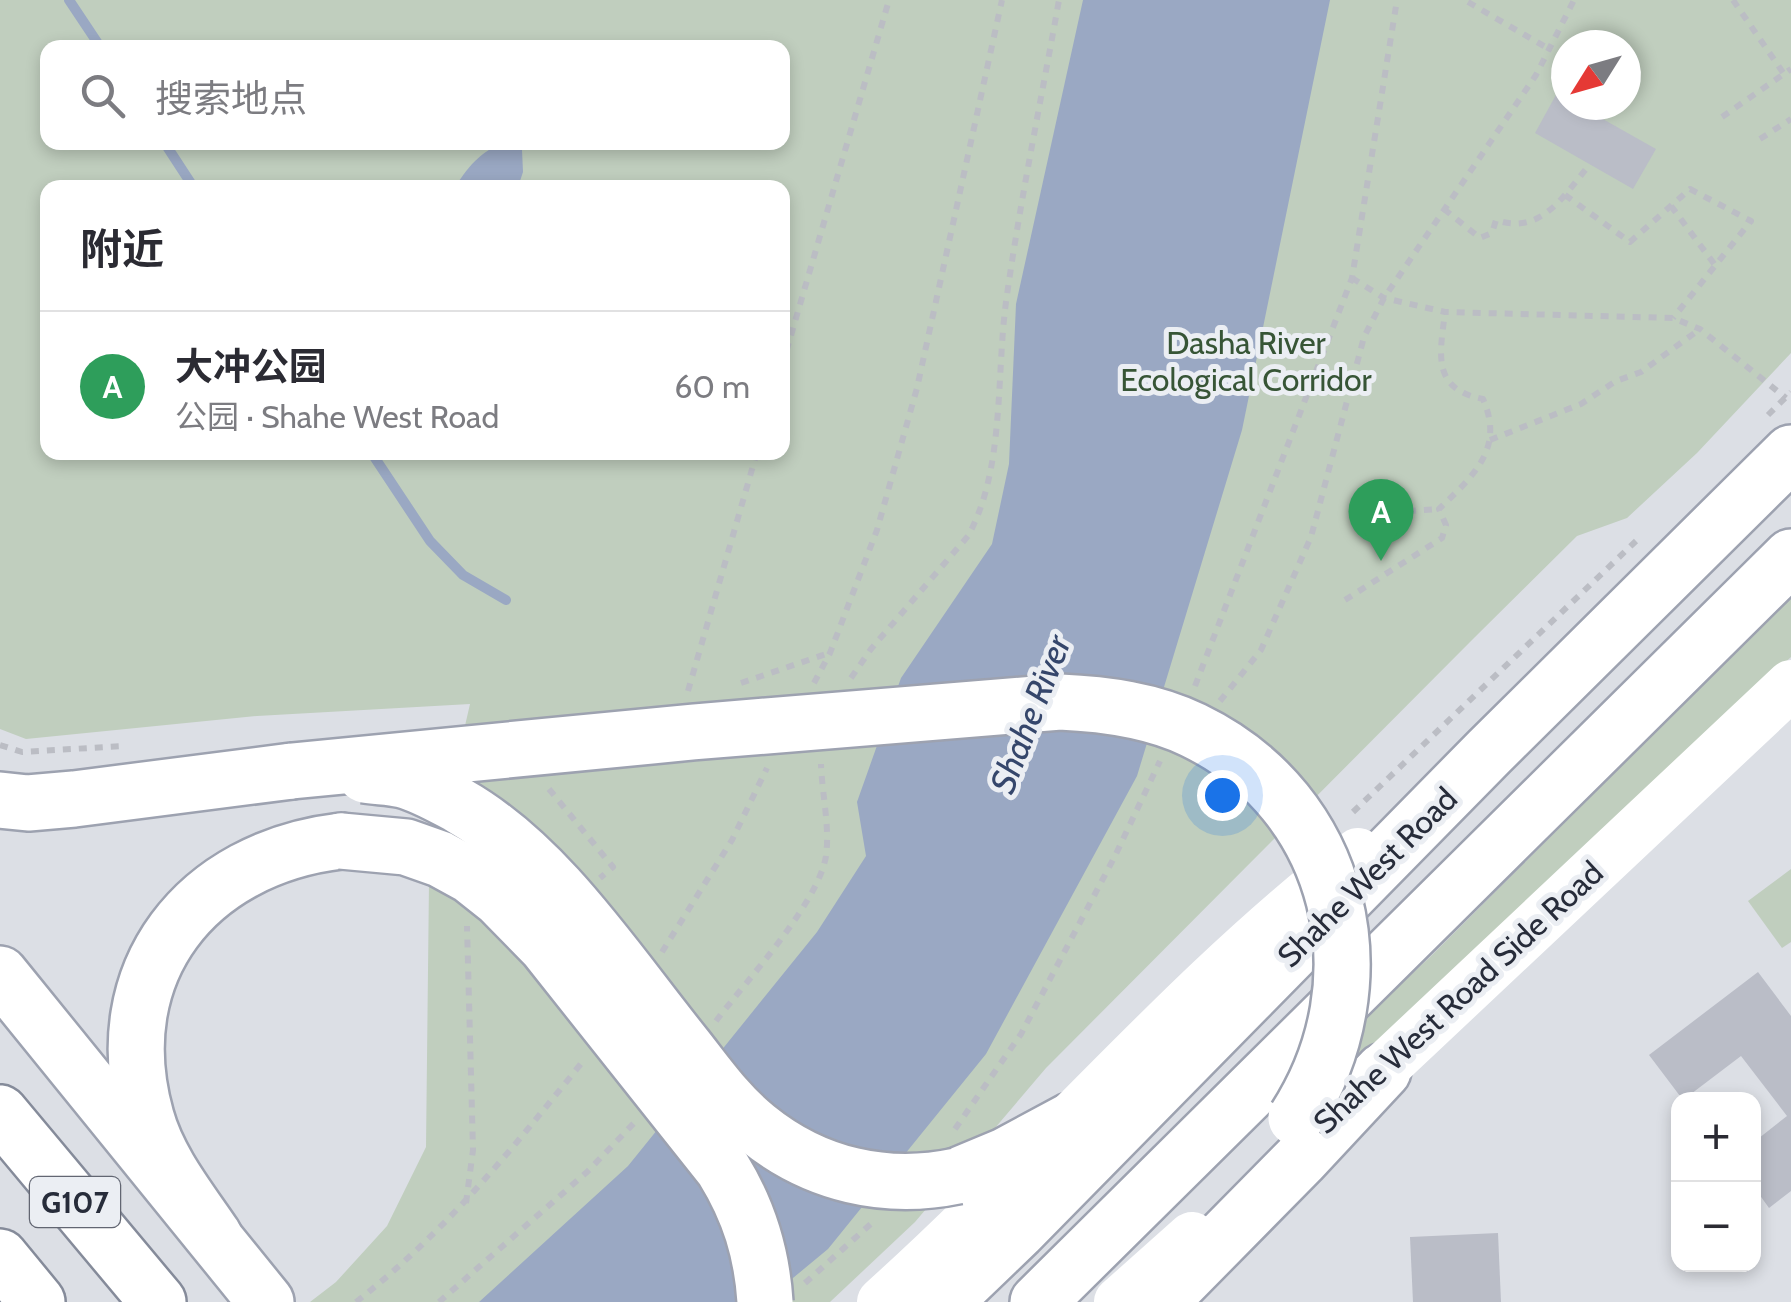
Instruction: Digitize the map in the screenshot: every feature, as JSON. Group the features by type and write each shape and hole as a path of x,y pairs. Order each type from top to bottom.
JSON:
{"main road":[{"name":"Shahe West Road","path":"944,1302 1489,752 1780,447"},
{"path":"1038,1302 1791,557"},
{"name":"Shahe West Road Side Road","path":"1119,1302 1383,1071 1791,685"},
{"path":"0,800 28,803 74,799 415,756 1060,702 1097,703 1190,728 1241,759 1267,780 1288,805 1318,856 1339,918 1342,978 1334,1041 1319,1080 1296,1118 1190,1238"},
{"path":"882,1302 1303,896 1489,752"},
{"path":"292,770 403,780 442,796 511,840 576,912 727,1099 756,1128 837,1172 886,1183 923,1184 957,1176 1005,1156 1072,1120"},
{"path":"214,1236 164,1160 146,1120 137,1077 136,1037 141,1002 154,964 190,910 246,867 278,853 341,841 406,847 440,859 470,876 524,921 723,1169 754,1232 765,1302"},
{"path":"0,974 266,1302"},
{"path":"1160,1302 1383,1071"},
{"name":"G107","path":"0,1112 153,1297"},
{"name":"G107","path":"0,1257 37,1302"}],"path":[{"path":"790,339 889,0"},
{"path":"1194,688 1352,278 1397,0"},
{"path":"1216,706 1261,650 1312,538 1364,337 1384,298 1536,75 1574,0"},
{"path":"1722,117 1788,72 1733,0"},
{"path":"1468,2 1549,48"},
{"path":"1760,139 1791,119"},
{"path":"1444,208 1480,238 1492,233 1496,220 1513,226 1550,212 1586,169"},
{"path":"1565,195 1630,242 1690,189 1751,221 1673,318"},
{"path":"1671,206 1715,265"},
{"path":"1352,278 1384,298 1446,312 1673,318 1700,330 1788,395 1780,447"},
{"path":"1392,512 1440,509 1476,474 1490,440 1492,419 1483,399 1463,395 1448,382 1441,368 1446,312"},
{"path":"1490,440 1582,404 1616,381 1641,372 1700,330"},
{"path":"685,700 755,460"},
{"path":"1345,600 1442,538 1446,524 1440,509"},
{"path":"1350,816 1645,532"},
{"path":"968,1110 1021,1034 1164,751"},
{"path":"1149,783 1172,758"},
{"path":"535,795 545,784 612,867 591,886"},
{"path":"466,1204 473,1150 468,911"}],"green space":[{"name":"Dasha River Ecological Corridor","path":"0,0 1791,0 1791,353 1697,453 1627,518 1577,536 1046,1068 915,1222 830,1302 310,1302 336,1282 387,1226 426,1147 429,882 470,704 257,716 26,739 0,729"},
{"path":"1791,597 1791,657 1497,934 1344,1071 1360,1022"},
{"path":"1791,869 1791,942 1782,948 1748,901"}],"water":[{"name":"Shahe River","path":"1083,0 1330,0 1242,430 1137,776 986,1054 828,1249 764,1302 479,1302 628,1166 817,932 866,856 857,802 901,678 992,544 1009,464 1016,304"},
{"path":"522,150 520,180 460,180 484,153"}],"building":[{"path":"1551,104 1551,120 1605,120 1656,149 1633,189 1535,133"},
{"path":"1758,972 1791,1016 1791,1191 1769,1208 1761,1197 1761,1136 1787,1116 1741,1056 1694,1092 1677,1092 1649,1055"},
{"path":"1498,1233 1501,1302 1413,1302 1410,1237"}],"waterway":[{"path":"69,0 96,40"},
{"path":"169,150 189,180"},
{"path":"376,460 430,541 463,575 506,600"}],"place":[{"name":"大冲公园","path":"1381,561"}]}
